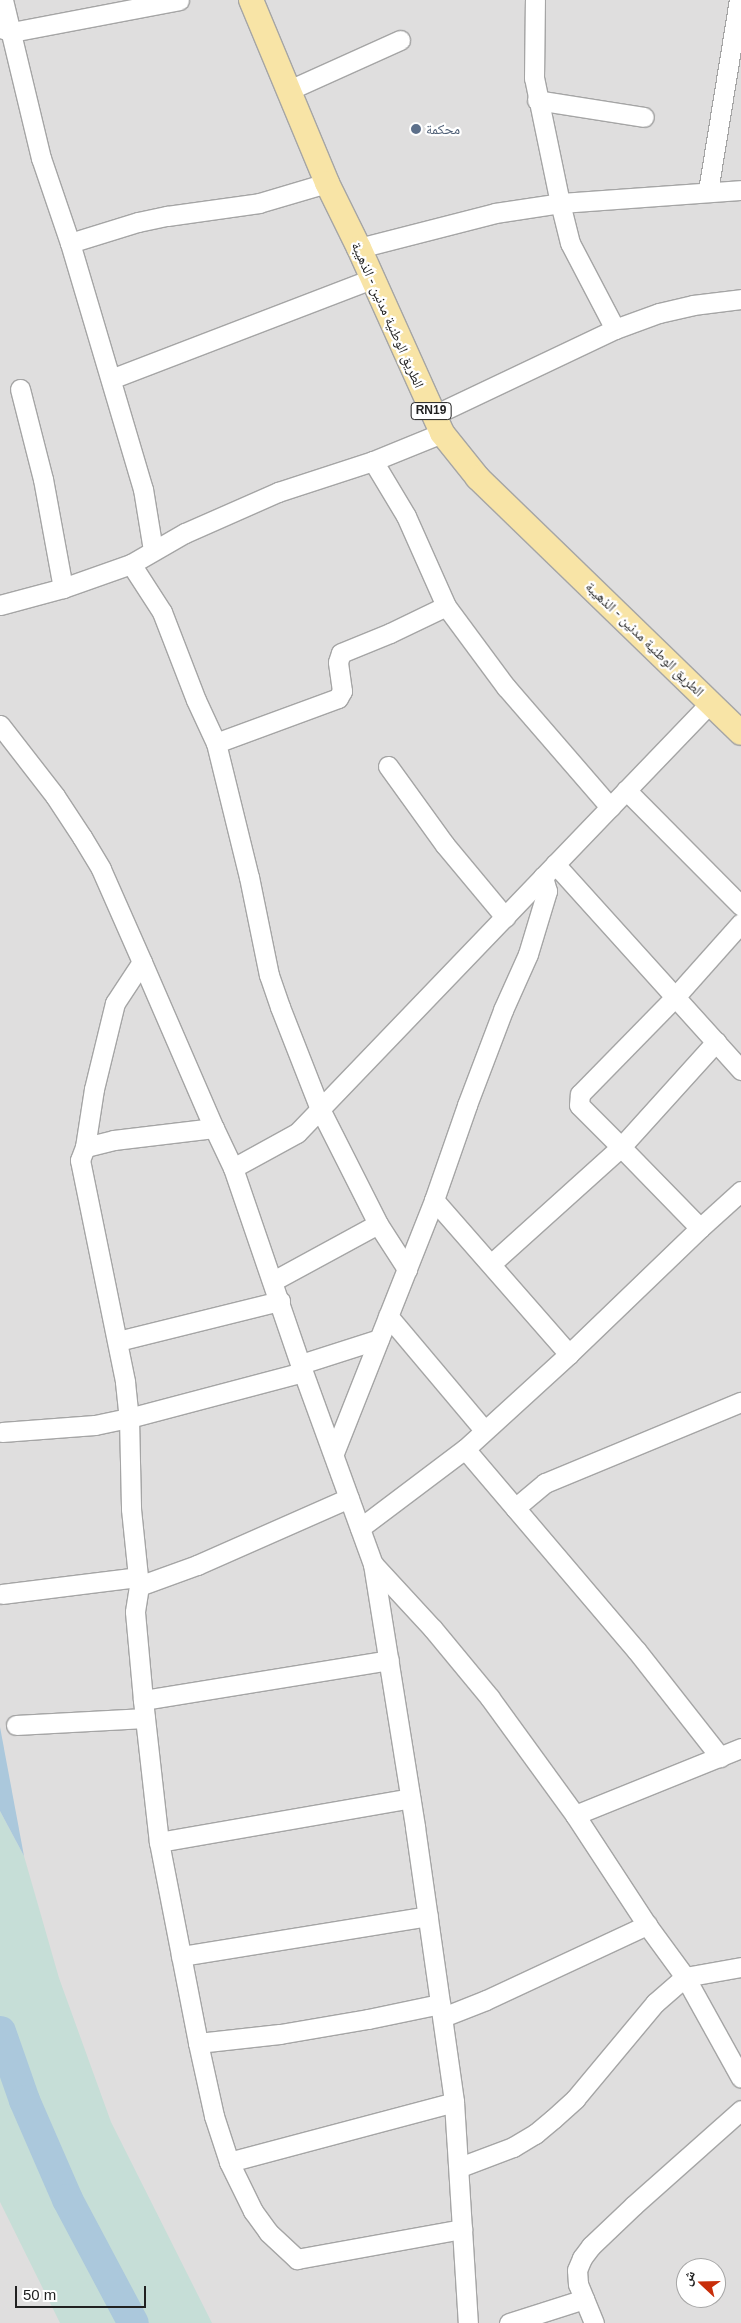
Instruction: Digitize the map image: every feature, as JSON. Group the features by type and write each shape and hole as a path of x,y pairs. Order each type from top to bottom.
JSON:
{"main road":[{"name":"الطريق الوطنية مدنين - الذهيبة","path":"251,0 326,183 359,248 438,424 478,478 741,733"}],"street":[{"path":"3,0 6,30 41,158 70,243 143,489 153,550"},
{"path":"6,30 179,0"},
{"path":"535,0 533,60 537,100 560,203 570,243 615,329"},
{"path":"708,191 739,0"},
{"path":"0,50 6,30"},
{"path":"287,90 400,40"},
{"path":"537,100 644,117"},
{"path":"70,243 157,218 258,203 326,183"},
{"path":"359,248 495,213 560,203 741,190"},
{"path":"111,379 371,278"},
{"path":"0,605 63,588 131,564 185,532 278,492 373,461 615,329 659,313 693,305 741,299"},
{"path":"20,389 43,479 63,588"},
{"path":"373,461 406,516 446,606 506,687 610,807"},
{"path":"131,564 162,612 196,700 216,743 249,878 269,975 320,1109 378,1224 407,1269"},
{"path":"216,743 338,698 342,691 338,662 340,653 390,633 446,606"},
{"path":"233,1168 297,1132 711,702"},
{"path":"0,725 55,796 101,869 233,1168 302,1368 373,1564 428,1916 454,2102 460,2167 468,2323"},
{"path":"388,766 445,845 505,917"},
{"path":"626,790 741,906"},
{"path":"549,870 674,996 716,1042 739,1062"},
{"path":"334,1453 434,1200 503,1010 528,954 542,914 549,870"},
{"path":"700,1228 579,1105 580,1094 741,923"},
{"path":"142,962 115,1003 94,1089 85,1147 80,1160 118,1340 129,1418 129,1467 138,1582 135,1612 159,1842 214,2116 229,2162 253,2211 268,2232 297,2259 462,2229"},
{"path":"491,1264 620,1147 716,1042"},
{"path":"85,1147 114,1140 214,1128"},
{"path":"360,1528 465,1450 484,1430 569,1354 741,1191"},
{"path":"434,1200 569,1354"},
{"path":"273,1281 378,1224"},
{"path":"118,1340 280,1301"},
{"path":"388,1316 484,1430"},
{"path":"2,1432 95,1425 129,1418 302,1368 379,1339"},
{"path":"515,1508 545,1483 741,1402"},
{"path":"465,1450 637,1651 720,1757"},
{"path":"2,1594 138,1582 206,1561 349,1498"},
{"path":"373,1564 433,1629 490,1698 575,1815 647,1925 685,1977 741,2078"},
{"path":"16,1725 144,1709 389,1660"},
{"path":"575,1815 741,1748"},
{"path":"159,1842 277,1823 410,1798"},
{"path":"181,1956 428,1916"},
{"path":"198,2043 280,2034 442,2011 486,2000 647,1925"},
{"path":"460,2167 513,2147 535,2134 553,2119 575,2099 655,2003 685,1977 741,1967"},
{"path":"229,2162 454,2102"},
{"path":"594,2323 578,2284 577,2270 582,2258 591,2246 741,2110"},
{"path":"508,2323 584,2299"}],"shaded area":[{"path":"0,0 741,0 741,2323 0,2323"},
{"path":"0,1727 24,1856 0,1811"},
{"path":"0,1811 24,1856 59,1978 111,2122 212,2323 60,2323 0,2202"}],"waterway":[{"path":"0,2031 24,2100 67,2199 133,2323"}],"place":[{"name":"محكمة","path":"416,129"}]}
